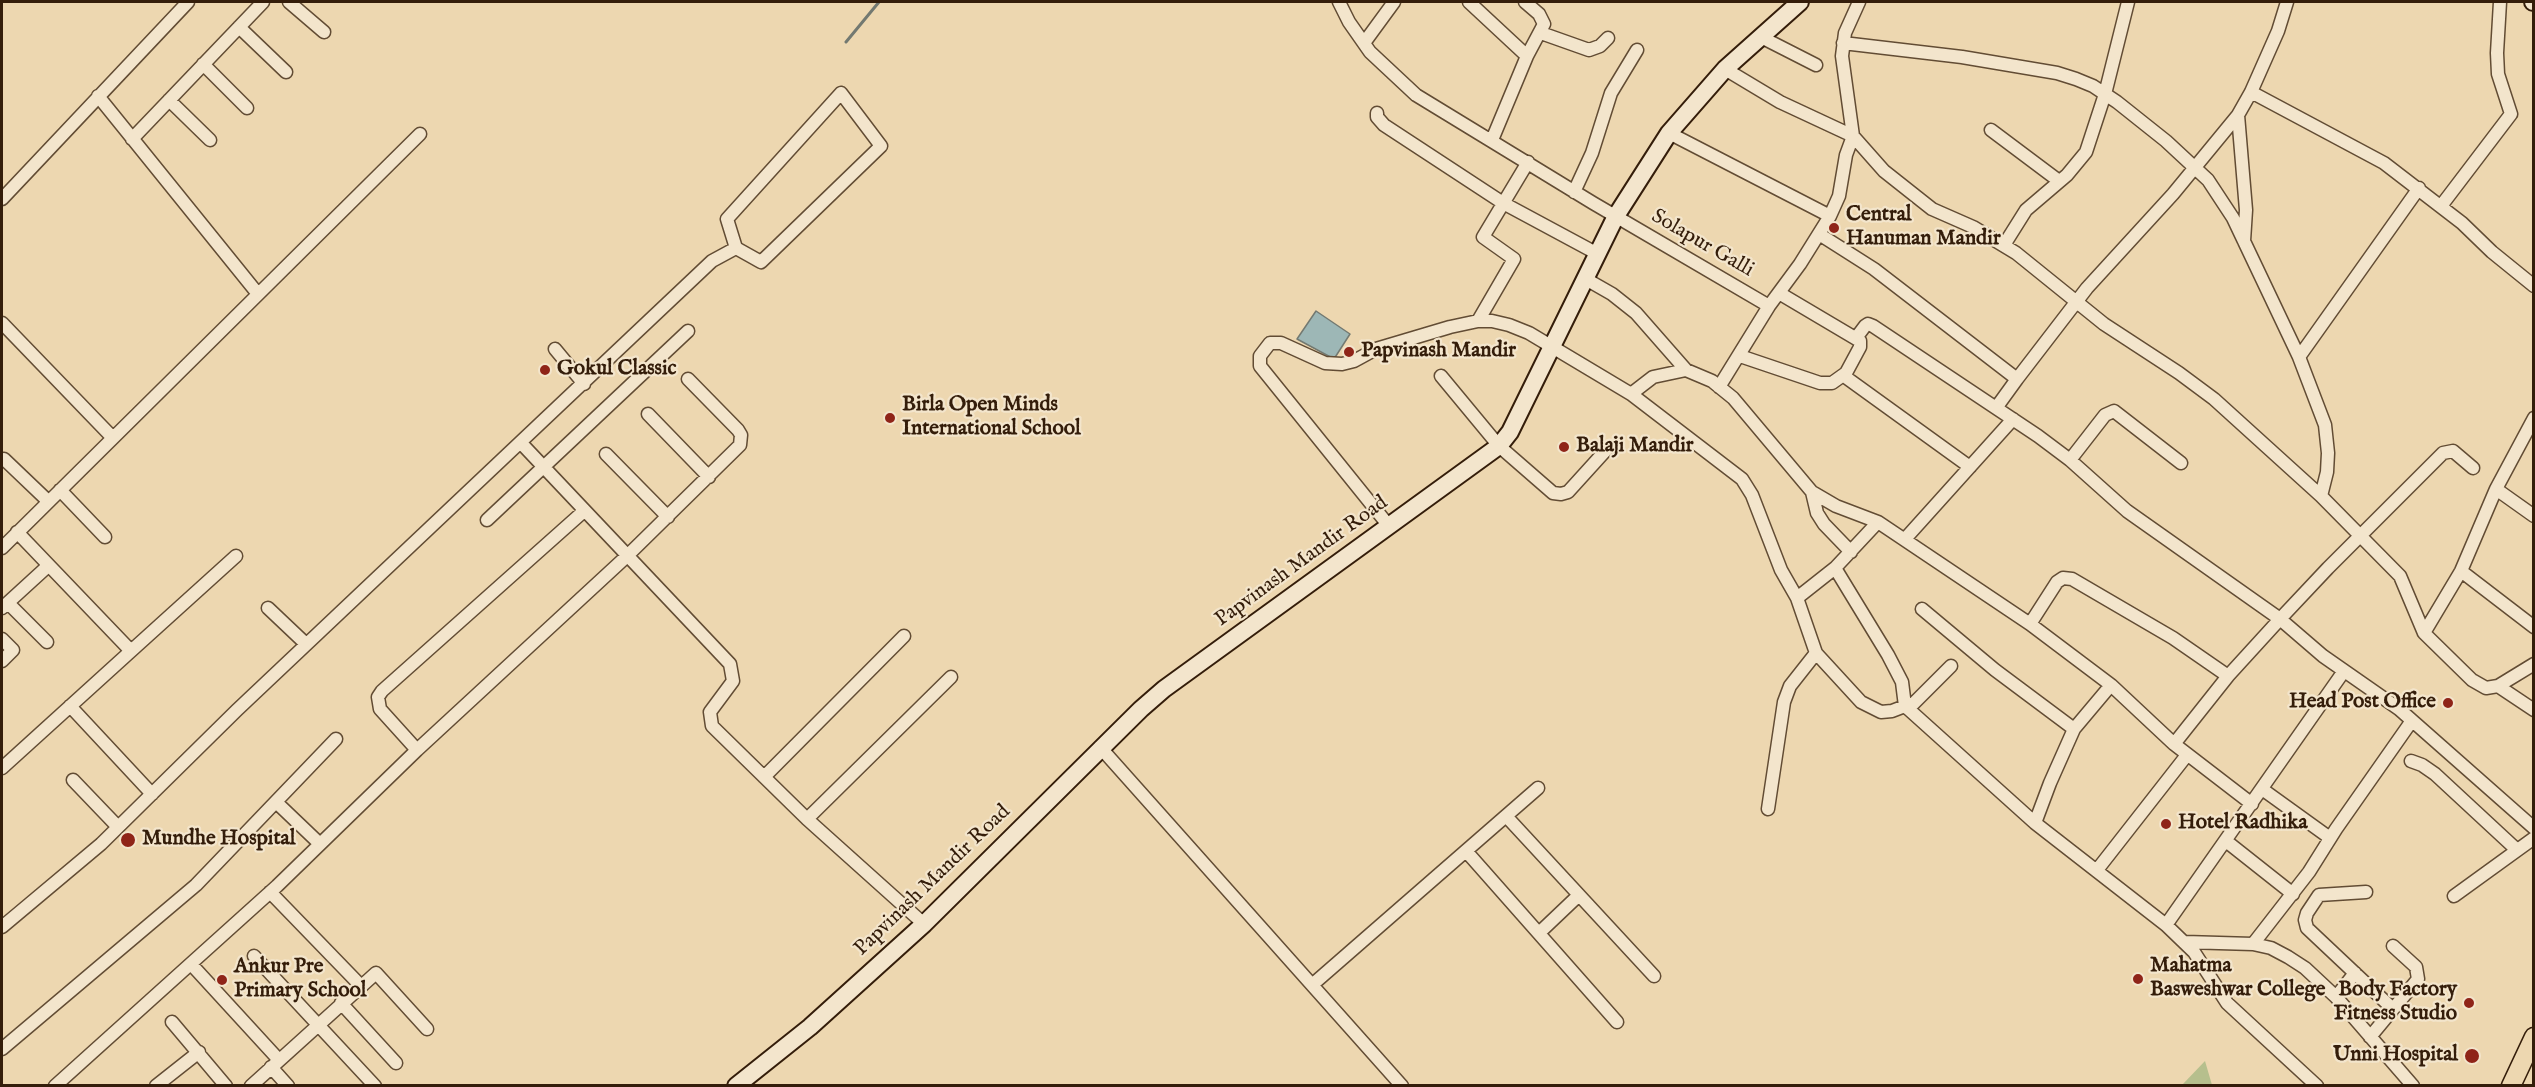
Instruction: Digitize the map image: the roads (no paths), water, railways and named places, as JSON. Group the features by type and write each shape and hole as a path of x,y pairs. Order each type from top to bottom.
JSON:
{"main road":[{"path":"2511,1086 2534,1037"},
{"path":"2525,1086 2534,1064"}],"street":[{"path":"2,199 188,2"},
{"path":"132,139 263,2"},
{"path":"290,2 324,32"},
{"name":"Solapur Galli","path":"1339,2 1349,22 1364,43 1416,95 1574,192 1769,306"},
{"path":"1364,43 1394,2"},
{"path":"1469,2 1527,56"},
{"path":"1492,140 1527,56 1544,24 1526,2"},
{"name":"Papvinash Mandir Road","path":"736,1086 810,1027 924,924 1100,747 1164,689 1499,446 1510,432 1616,216 1670,133 1725,69 1800,2"},
{"path":"1719,387 1769,306 1819,234 1839,196 1846,155 1853,136 1842,56 1843,43 1853,12 1859,2"},
{"path":"2004,245 2026,210 2059,182 2086,152 2105,94 2128,2"},
{"path":"1996,408 2075,302 2238,115 2251,92 2278,31 2287,2"},
{"path":"2441,206 2511,114 2502,93 2498,74 2500,2"},
{"path":"239,27 286,72"},
{"path":"1541,33 1589,50 1595,50 1608,38"},
{"path":"1761,37 1816,65"},
{"path":"1843,43 1962,57 2057,73 2076,79 2105,94 2166,141 2195,167 2219,195 2299,357 2325,425 2328,453 2327,472 2321,496"},
{"path":"1574,192 1592,153 1611,93 1637,50"},
{"path":"203,64 247,108"},
{"path":"1725,69 1780,102 1853,136 1884,171 1932,209 2004,245 2136,347 2179,373 2214,399 2321,496 2400,576 2424,633 2472,680 2486,688 2498,686 2534,664"},
{"path":"2251,92 2366,152 2419,188 2534,286"},
{"path":"841,93 881,146 761,262 736,248 727,219 841,93"},
{"path":"98,96 258,294"},
{"path":"169,100 210,140"},
{"path":"1377,113 1377,117 1384,125 1503,203 1596,253"},
{"path":"2238,115 2246,210 2244,242"},
{"path":"1991,130 2059,182"},
{"path":"1670,133 1830,216"},
{"path":"2,548 420,134"},
{"path":"1478,321 1514,259 1483,237 1528,162"},
{"path":"2299,357 2419,188"},
{"path":"1819,234 1874,269 2017,379"},
{"path":"2,927 101,844 306,644 712,261 736,248"},
{"path":"1584,278 1612,294 1636,313 1686,370 1719,387 1733,398 1812,492 1836,506 1878,522 2030,624 2111,685 2187,755 2252,804"},
{"path":"1740,356 1820,383 1832,383 1844,376 1861,344 1856,338 1779,293"},
{"path":"1389,526 1260,366 1260,356 1270,343 1281,342 1325,363 1342,364 1354,362 1389,345 1478,321 1509,325 1552,345 1631,394 1742,479 1752,495 1780,570 1797,598 1816,653 1854,695 1870,708 1881,712 1907,708 1951,666"},
{"path":"2,323 113,438"},
{"path":"1856,338 1868,324 1873,326 2013,419 2070,460 2127,511 2280,619 2323,656 2399,710 2534,828"},
{"path":"487,520 688,331"},
{"path":"555,349 584,384"},
{"path":"1631,394 1653,377 1667,372 1686,370"},
{"path":"1441,376 1499,446 1548,490 1561,494 1568,492 1607,449"},
{"path":"1844,376 1970,466"},
{"path":"55,1086 270,892 417,750 627,556 740,445 741,435 738,430 688,379"},
{"path":"2070,460 2105,415 2114,411 2181,463"},
{"path":"648,414 709,477"},
{"path":"2424,633 2461,571 2496,489 2534,418"},
{"path":"1905,539 2013,419"},
{"path":"521,443 730,664 734,681 710,712 712,726 807,819 924,924"},
{"path":"2174,744 2228,676 2280,619 2443,453 2453,451 2473,468"},
{"path":"606,454 668,517"},
{"path":"4,459 48,501"},
{"path":"2496,489 2534,516"},
{"path":"60,490 105,537"},
{"path":"1812,492 1820,519 1851,552"},
{"path":"417,750 380,709 378,697 382,691 584,511"},
{"path":"1797,598 1835,568 1878,522"},
{"path":"17,532 131,651"},
{"path":"2,768 237,556"},
{"path":"48,566 5,605 48,642"},
{"path":"1835,568 1893,664 1905,691 1907,708 2035,823 2185,942 2202,963 2227,1003 2317,1086"},
{"path":"2461,571 2534,627"},
{"path":"2030,624 2057,582 2063,578 2072,579 2173,638 2228,676"},
{"path":"268,608 306,644"},
{"path":"1922,609 1995,670 2074,729"},
{"path":"764,777 904,636"},
{"path":"2,639 13,650 2,661"},
{"path":"1768,809 1784,702 1799,673 1816,653"},
{"path":"2166,925 2344,671"},
{"path":"807,819 951,677"},
{"path":"2035,823 2074,729 2111,685"},
{"path":"2498,686 2534,710"},
{"path":"70,706 152,794"},
{"path":"2253,944 2296,889 2411,722"},
{"path":"2,1049 196,885 336,740"},
{"path":"1100,747 1402,1086"},
{"path":"2097,870 2187,755"},
{"path":"2411,762 2427,768 2517,850"},
{"path":"72,780 118,827"},
{"path":"1312,985 1538,788"},
{"path":"2262,789 2330,838"},
{"path":"276,802 320,844"},
{"path":"1506,816 1654,975"},
{"path":"2454,896 2534,838"},
{"path":"2226,841 2296,889 2319,895 2366,892"},
{"path":"1466,851 1617,1022"},
{"path":"270,892 361,986"},
{"path":"1539,933 1579,895"},
{"path":"2319,895 2307,913 2305,920 2307,928 2393,1009"},
{"path":"2185,942 2253,944 2271,948 2288,957 2305,968 2336,997 2413,1086"},
{"path":"2370,1036 2417,983 2419,973 2416,967 2393,946"},
{"path":"254,956 375,1086"},
{"path":"191,964 275,1064 288,1086"},
{"path":"251,1086 376,973 427,1029"},
{"path":"2336,997 2355,973"},
{"path":"341,1003 396,1063"},
{"path":"172,1022 226,1086"},
{"path":"156,1086 199,1052"}],"water":[{"path":"1316,311 1350,334 1334,359 1297,339"}],"waterway":[{"path":"846,42 879,2"}],"place":[{"name":"Central Hanuman Mandir","path":"1834,228"},
{"name":"Papvinash Mandir","path":"1349,352"},
{"name":"Gokul Classic","path":"545,370"},
{"name":"Birla Open Minds International School","path":"890,418"},
{"name":"Balaji Mandir","path":"1564,447"},
{"name":"Head Post Office","path":"2448,703"},
{"name":"Hotel Radhika","path":"2166,824"},
{"name":"Mundhe Hospital","path":"128,840"},
{"name":"Mahatma Basweshwar College","path":"2138,979"},
{"name":"Ankur Pre Primary School","path":"222,980"},
{"name":"Body Factory Fitness Studio","path":"2469,1003"},
{"name":"Unni Hospital","path":"2472,1056"}]}
